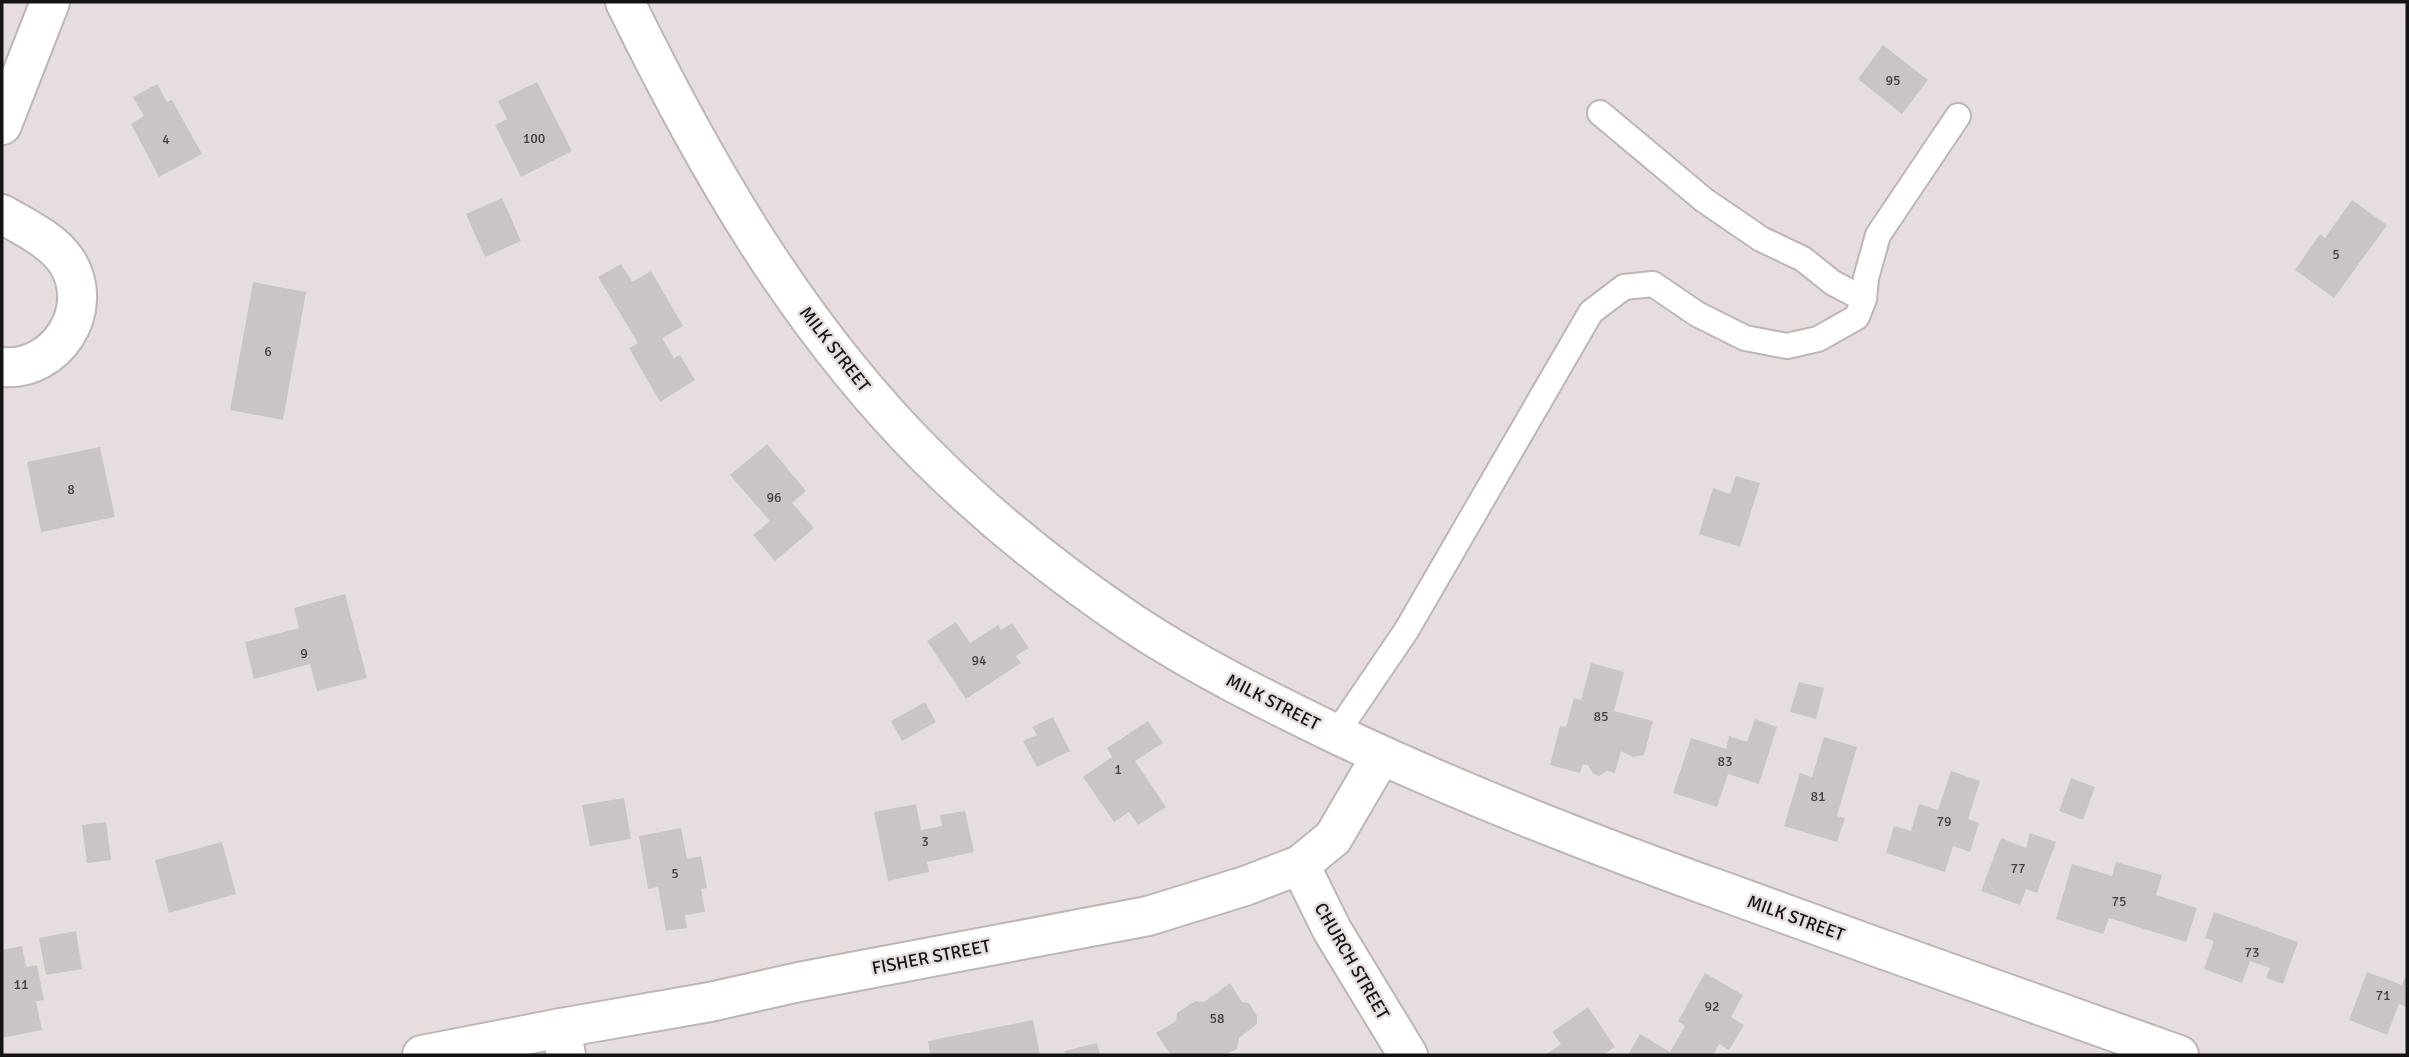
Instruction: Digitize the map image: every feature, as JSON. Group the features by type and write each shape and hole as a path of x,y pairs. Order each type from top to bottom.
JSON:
{"main road":[{"path":"2,125 50,2"},
{"name":"MILK STREET","path":"625,2 715,172 761,248 811,321 867,390 927,456 993,516 1061,572 1134,624 1210,670 1381,756 1615,852 2179,1055"},
{"path":"2,214 45,240 67,262 74,276 77,307 67,335 47,356 20,367 2,367"},
{"name":"FISHER STREET","path":"422,1055 564,1042 710,1002 799,982 1148,916 1245,886 1300,865 1333,838 1381,756"},
{"name":"CHURCH STREET","path":"1300,865 1332,930 1408,1055"}],"lane":[{"path":"1600,113 1704,200 1761,239 1803,259 1833,282 1864,299"},
{"path":"1336,734 1406,631 1591,312 1624,288 1653,285 1697,314 1745,338 1787,346 1818,339 1857,317 1864,299 1878,235 1958,116"}],"building":[{"path":"1883,45 1928,80 1902,114 1858,79"},
{"path":"537,82 572,151 521,177 495,125 507,119 498,101"},
{"path":"157,84 167,102 172,100 202,154 159,177 131,124 144,116 133,97"},
{"path":"502,198 521,241 485,257 466,214"},
{"path":"2352,200 2387,225 2334,298 2295,270 2320,234 2325,238"},
{"path":"621,264 632,282 651,271 683,326 662,338 674,358 680,355 695,380 660,402 629,348 638,343 598,277"},
{"path":"253,282 306,292 283,420 230,410"},
{"path":"767,444 806,491 792,503 814,528 775,561 753,535 770,521 730,475"},
{"path":"100,447 115,517 41,532 27,462"},
{"path":"1736,476 1760,483 1740,547 1699,534 1713,488 1730,494"},
{"path":"345,594 367,678 317,691 310,664 254,679 245,642 299,628 294,608"},
{"path":"956,622 970,643 998,625 1001,630 1012,623 1029,648 1016,656 1021,663 966,699 927,641"},
{"path":"1591,663 1624,672 1614,711 1653,721 1644,755 1633,757 1621,751 1615,773 1607,771 1599,776 1593,774 1588,765 1583,764 1580,773 1550,765 1560,726 1566,727 1574,698 1581,700"},
{"path":"1799,682 1824,688 1816,719 1790,712"},
{"path":"925,702 936,722 902,741 891,721"},
{"path":"1053,717 1070,751 1037,767 1023,741 1037,735 1032,727"},
{"path":"1755,719 1777,727 1759,784 1728,774 1717,807 1673,793 1691,738 1726,749 1729,736 1747,742"},
{"path":"1148,721 1163,743 1135,761 1166,807 1138,825 1129,812 1114,822 1083,777 1112,757 1107,748"},
{"path":"1824,737 1857,747 1837,816 1845,818 1837,842 1784,826 1800,773 1812,777"},
{"path":"1951,771 1980,781 1968,819 1979,823 1970,852 1953,846 1945,872 1886,853 1894,826 1911,831 1919,804 1938,810"},
{"path":"2071,778 2095,787 2083,820 2059,811"},
{"path":"624,798 631,839 590,846 582,805"},
{"path":"916,804 921,830 942,826 940,815 965,811 974,852 927,862 929,872 888,881 874,812"},
{"path":"106,822 111,860 87,863 82,825"},
{"path":"681,828 687,859 701,856 707,888 701,889 705,912 685,915 687,928 666,931 658,887 648,889 639,836"},
{"path":"2030,833 2056,842 2037,893 2026,889 2020,905 1981,891 2001,838 2026,848"},
{"path":"222,842 236,894 169,913 155,860"},
{"path":"2116,862 2162,875 2156,895 2197,908 2186,942 2109,918 2103,934 2056,919 2072,864 2112,876"},
{"path":"2214,912 2298,942 2283,984 2266,978 2270,968 2250,961 2242,983 2204,969 2214,941 2205,938"},
{"path":"76,931 82,969 46,975 39,938"},
{"path":"22,946 26,967 37,965 44,1000 36,1001 42,1030 2,1038 2,950"},
{"path":"2367,972 2402,985 2407,972 2407,1007 2399,1004 2387,1035 2349,1020"},
{"path":"1705,973 1743,995 1731,1017 1744,1025 1729,1050 1719,1044 1713,1055 1628,1055 1640,1034 1670,1052 1685,1026 1678,1021"},
{"path":"1230,983 1242,1002 1249,1003 1257,1016 1257,1024 1239,1038 1237,1049 1224,1055 1171,1055 1156,1033 1176,1021 1177,1013 1195,1001 1204,1002"},
{"path":"1588,1007 1615,1047 1603,1055 1545,1055 1561,1044 1552,1032"},
{"path":"1033,1020 1040,1055 930,1055 928,1041"},
{"path":"1097,1043 1100,1055 1065,1055 1064,1051"}]}
